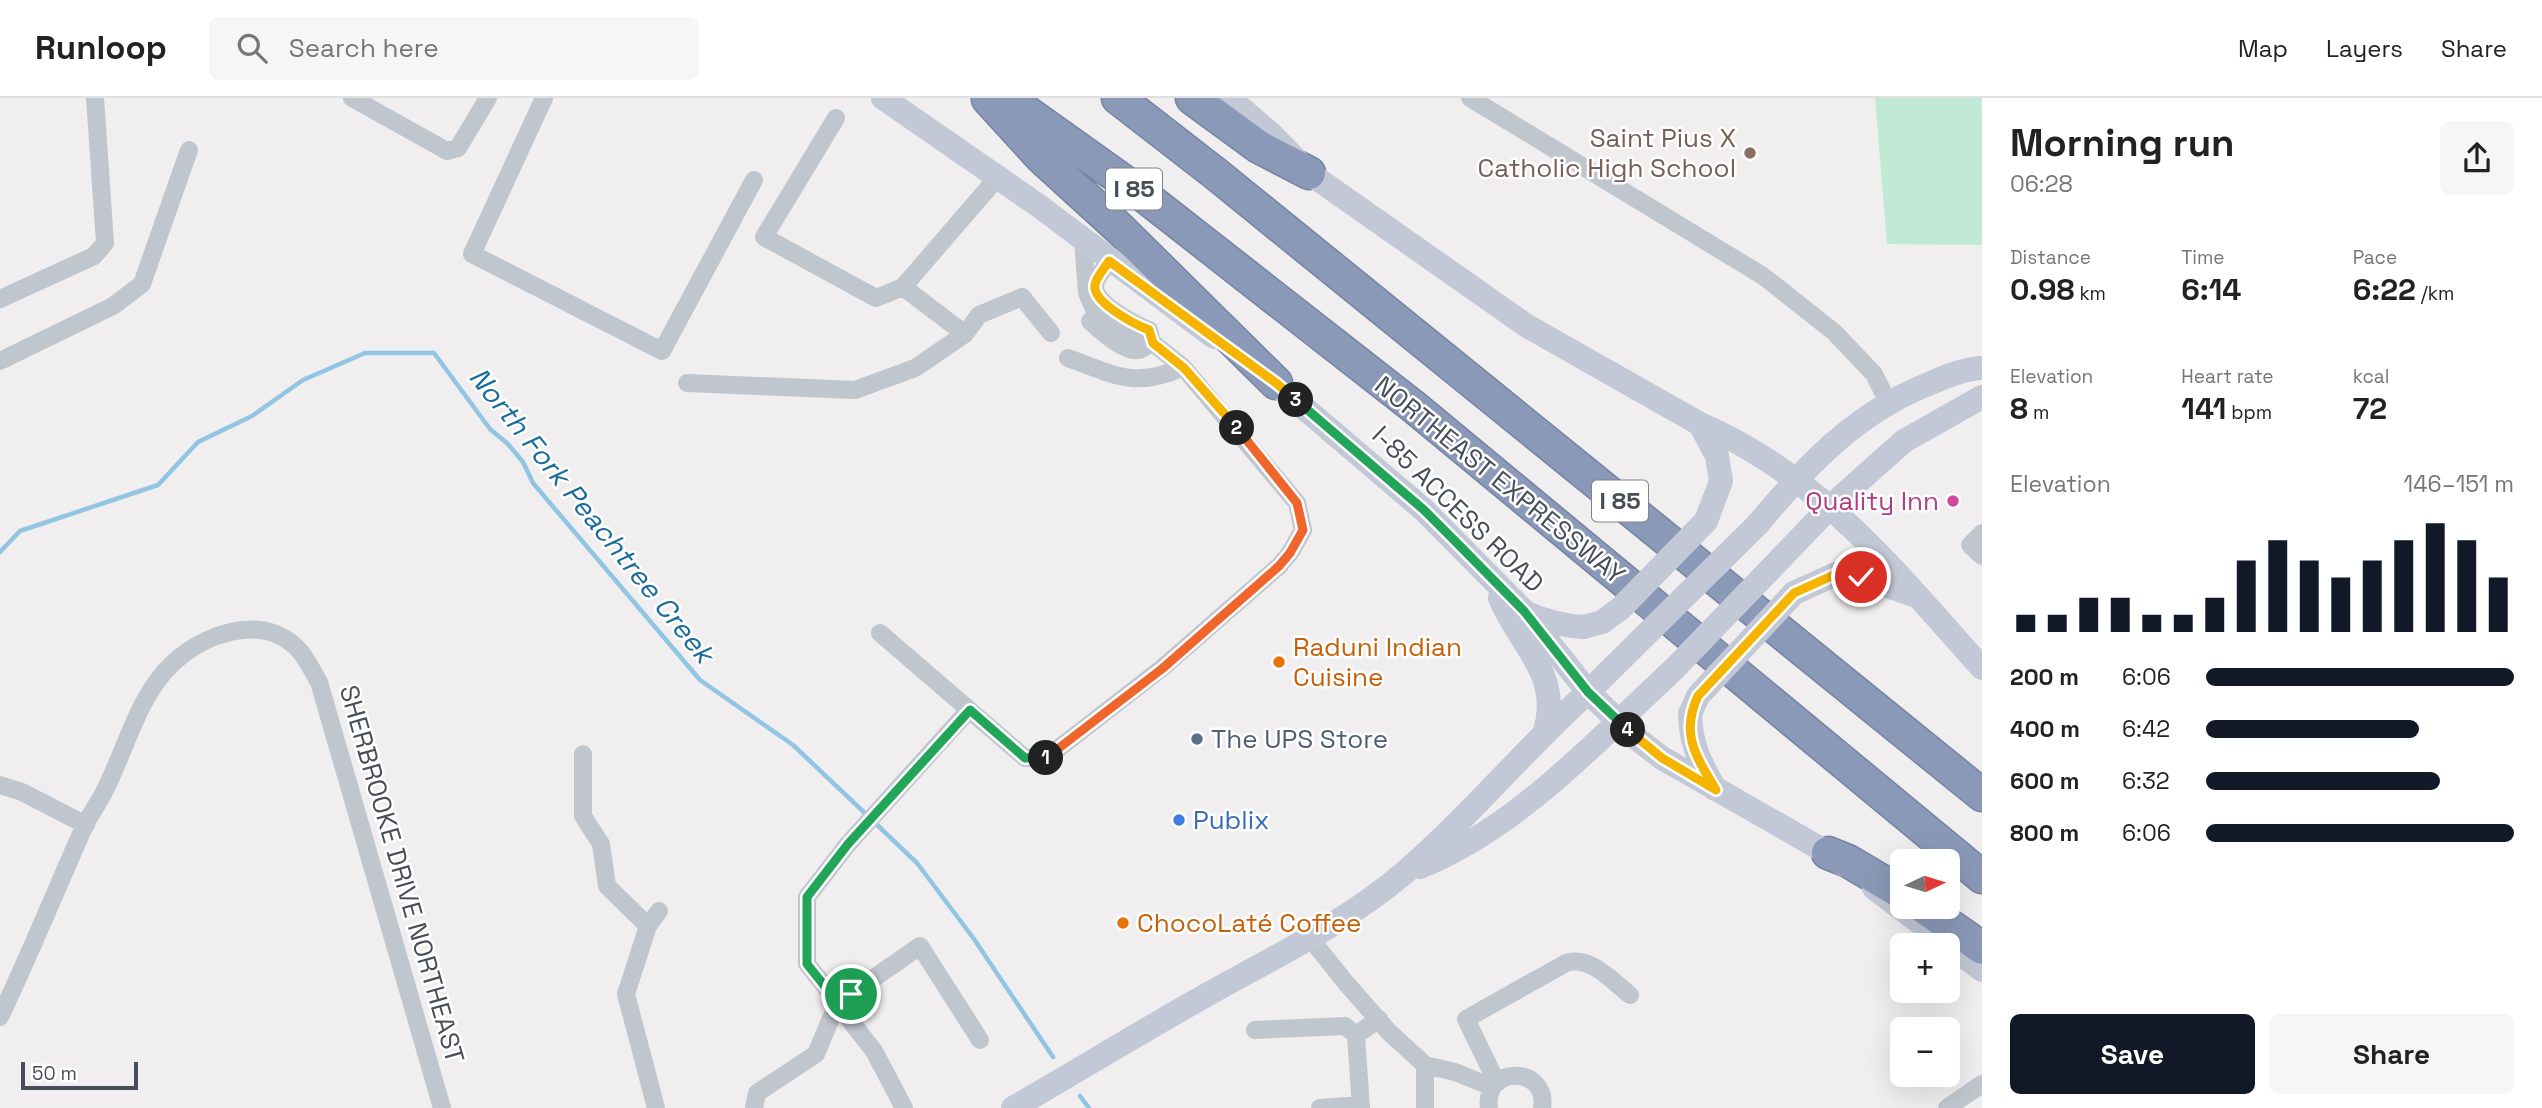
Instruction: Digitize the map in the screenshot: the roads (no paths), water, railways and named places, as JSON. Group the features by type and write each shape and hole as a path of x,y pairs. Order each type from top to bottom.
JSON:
{"highway":[{"path":"987,98 1041,157 1120,229 1276,383"},
{"name":"NORTHEAST EXPRESSWAY","path":"1007,98 1134,188 1414,407 1982,877"},
{"name":"I 85","path":"1118,98 1216,174 1982,795"},
{"path":"1192,98 1259,147 1309,173"},
{"path":"1828,853 1890,886"},
{"path":"1941,919 1982,948"}],"main road":[{"name":"I-85 ACCESS ROAD","path":"883,98 1083,240 1276,383 1424,510 1524,611 1588,692 1662,758 1828,853 1982,970"},
{"path":"1228,98 1270,133 1309,173 1527,326 1700,424 1729,436 1796,478 1831,506 1875,550 1982,668"},
{"path":"1013,1108 1310,938 1403,873 1758,524 1796,478 1830,444 1888,402 1958,371 1982,368"},
{"path":"1403,873 1442,858 1490,828 1553,781 1675,668 1831,506 1904,441 1982,397"},
{"path":"1524,611 1541,620 1584,627 1602,622 1621,608 1706,521 1721,481 1717,456 1700,424"},
{"path":"1716,790 1697,757 1691,738 1690,714 1698,696 1794,593 1836,574 1861,577 1917,597"},
{"path":"1493,581 1508,618 1544,677 1550,701 1545,731"}],"street":[{"path":"0,299 94,256 105,243 95,98"},
{"path":"352,98 447,151 458,148 488,98"},
{"path":"544,98 471,254 662,351 754,180"},
{"path":"1470,98 1763,276 1834,332 1874,374 1888,402"},
{"path":"836,118 764,237 876,298 903,287 997,178"},
{"path":"0,361 113,306 142,284 189,150"},
{"path":"880,633 1025,758 1046,758 1163,668 1279,566 1303,530 1297,503 1184,368 1153,343 1136,338 1097,316 1087,292 1083,240"},
{"path":"1109,261 1094,289 1121,330"},
{"path":"903,287 965,334"},
{"path":"687,383 855,390 915,368 965,334 979,315 1022,297 1051,332"},
{"path":"1068,358 1124,379 1161,377 1184,368"},
{"path":"1982,533 1970,545 1982,556"},
{"name":"SHERBROOKE DRIVE NORTHEAST","path":"0,1017 86,824 105,791 148,694 171,665 199,643 234,631 260,628 282,636 298,648 319,682 442,1108"},
{"path":"831,994 807,964 807,897 848,844 970,710"},
{"path":"583,754 583,816 601,844 607,887 648,926"},
{"path":"0,785 23,792 86,824"},
{"path":"656,1108 626,994 648,926 659,911"},
{"path":"1310,938 1346,984 1424,1065 1494,1085"},
{"path":"851,994 920,946 980,1040"},
{"path":"1494,1085 1466,1019 1576,959 1587,962 1630,995"},
{"path":"754,1108 757,1093 816,1054 840,1019 857,1007 851,994 841,990 831,994 826,1008 840,1019 862,1034 903,1105"},
{"path":"1356,1035 1379,1019"},
{"path":"1255,1030 1345,1026 1356,1035 1361,1107 1320,1108"},
{"path":"1424,1065 1425,1108"},
{"path":"1489,1108 1489,1095 1494,1085 1514,1075 1531,1080 1541,1094 1542,1108"},
{"path":"1947,1108 1982,1084"}],"waterway":[{"name":"North Fork Peachtree Creek","path":"0,552 20,531 158,485 198,442 252,416 303,380 365,353 434,353 490,429 508,444 523,462 533,483 700,680 793,745 868,816"},
{"name":"North Fork Peachtree Creek","path":"874,822 917,863 974,939 1053,1057"},
{"name":"North Fork Peachtree Creek","path":"1080,1096 1089,1108"}],"place":[{"name":"Saint Pius X Catholic High School","path":"1750,153"},
{"name":"Quality Inn","path":"1953,501"},
{"name":"Raduni Indian Cuisine","path":"1279,662"},
{"name":"The UPS Store","path":"1197,739"},
{"name":"Publix","path":"1179,820"},
{"name":"ChocoLaté Coffee","path":"1123,923"}]}
